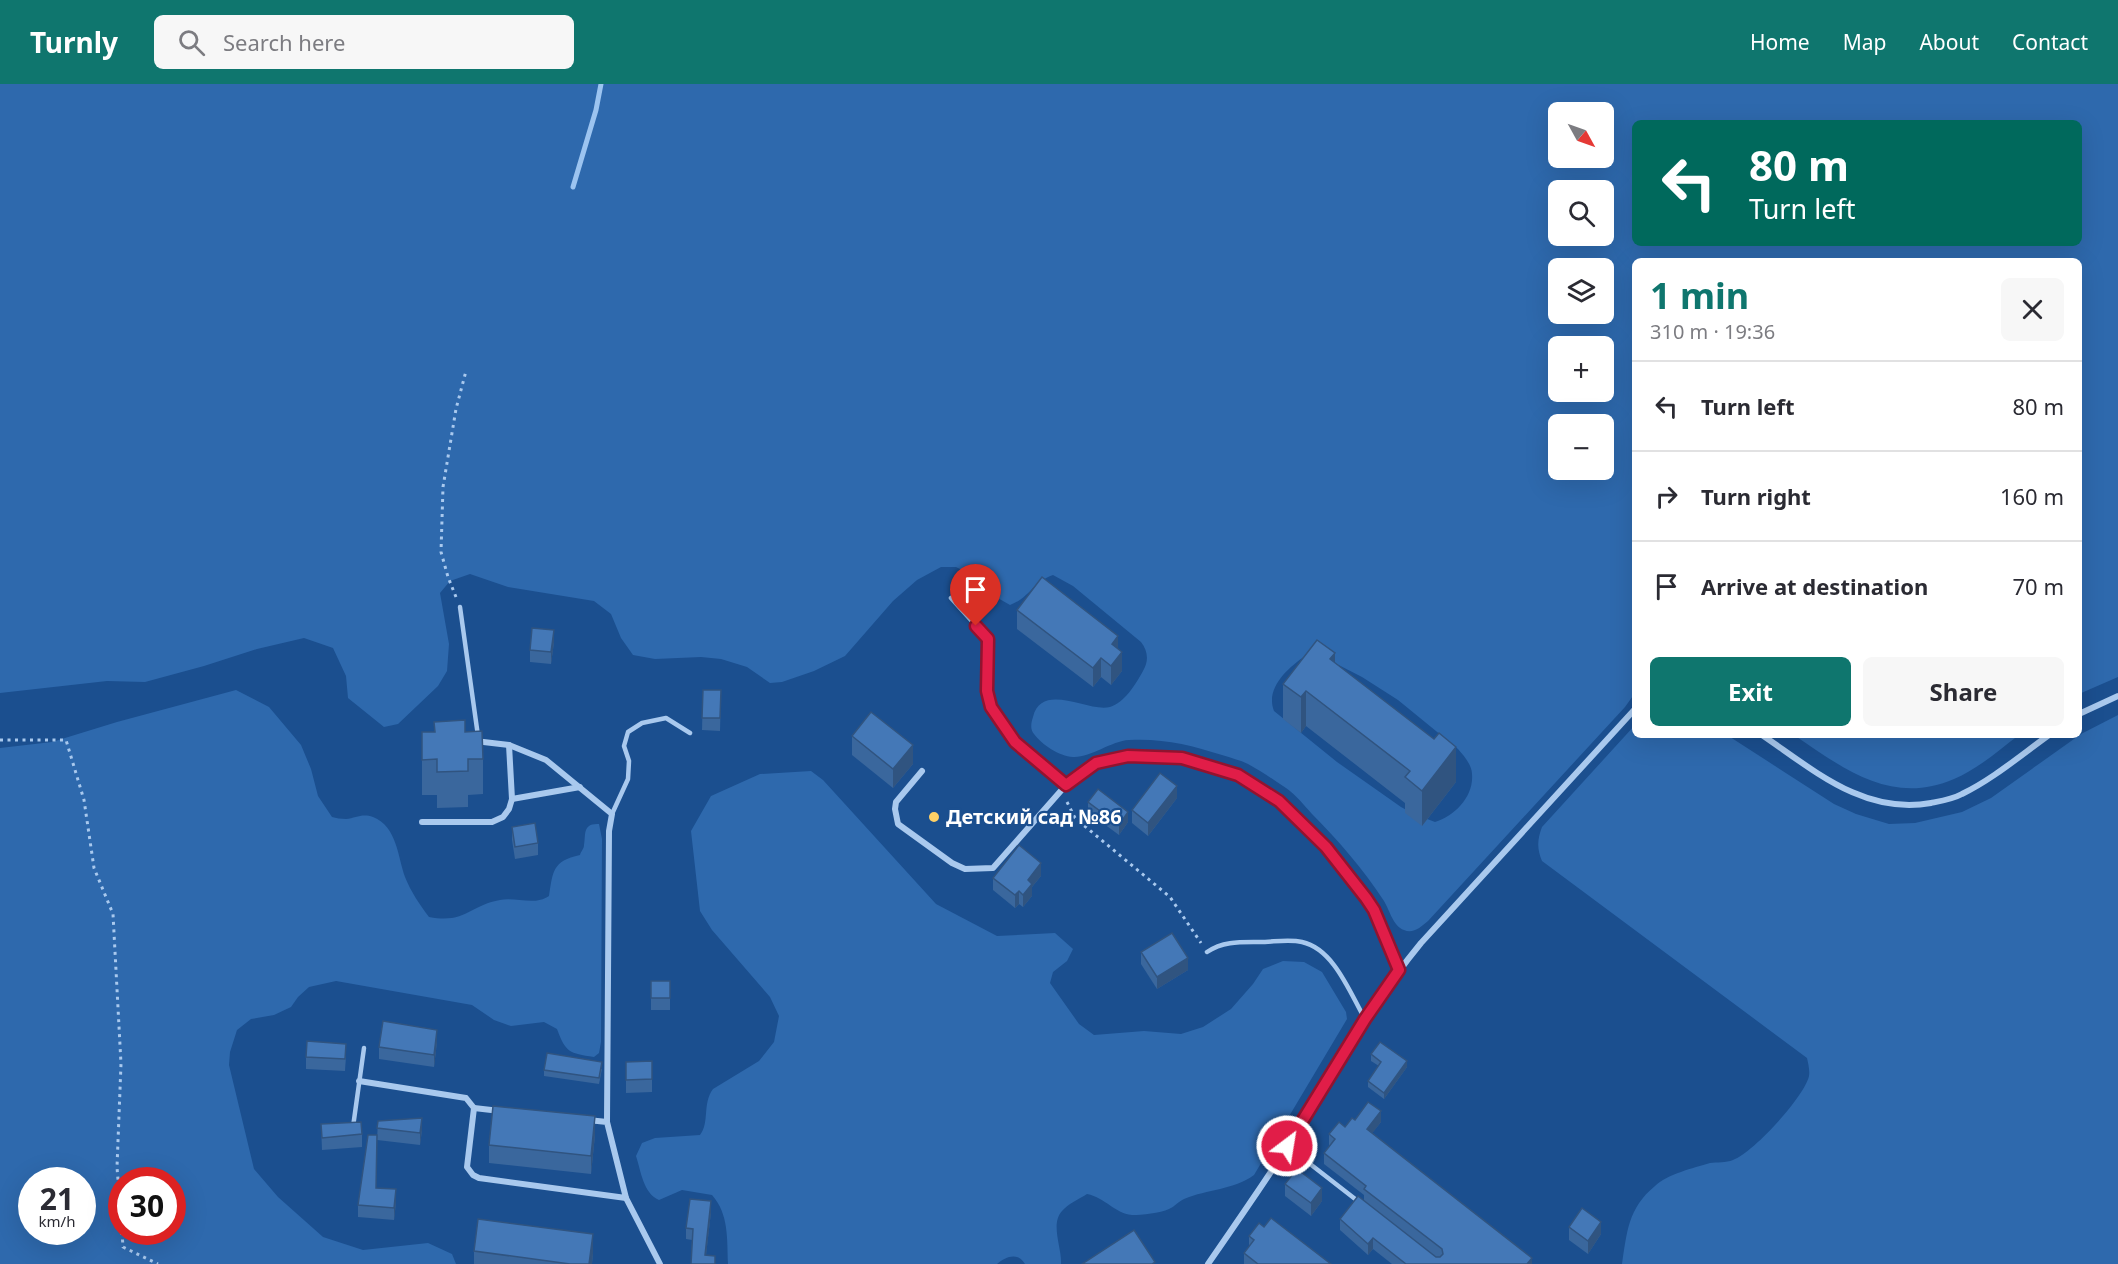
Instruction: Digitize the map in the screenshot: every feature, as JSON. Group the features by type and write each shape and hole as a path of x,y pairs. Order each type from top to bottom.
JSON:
{"street":[{"path":"2082,713 2118,696"},
{"path":"1208,1264 1287,1146 1365,1019 1399,970 1632,712"},
{"path":"1767,738 1847,791 1879,803 1897,806 1917,805 1959,796 1978,786 2045,738"},
{"path":"466,741 509,746 546,760 612,814 609,831 607,1122 626,1198 660,1264"},
{"path":"422,822 492,822 503,817 512,799 509,746"},
{"path":"922,771 896,802 898,824 965,869 993,868 1066,785 1096,763 1128,756 1182,758 1238,775 1279,801 1326,847 1374,910 1399,970"},
{"path":"512,799 580,787"},
{"path":"359,1081 461,1096 466,1098 474,1108 507,1112"},
{"path":"474,1108 467,1167 472,1175 479,1178 626,1198"},
{"path":"585,1119 607,1122"}],"lane":[{"path":"951,598 988,639 987,691 991,707 1015,742 1066,785"},
{"path":"460,607 478,741"},
{"path":"612,814 628,779 629,760 624,746 628,732 642,723 666,718 690,733"},
{"path":"1207,952 1216,946 1235,941 1302,942 1318,949 1332,963 1365,1019"},
{"path":"352,1130 364,1048"},
{"path":"1287,1146 1363,1205"}],"path":[{"path":"460,607 448,578 441,552 443,487 456,409 466,371"},
{"path":"0,740 66,740 84,800 94,868 113,914 121,1064 117,1167"},
{"path":"1066,785 1068,805 1075,818 1170,897 1207,952"},
{"path":"123,1245 158,1264"}],"shaded area":[{"path":"0,84 2118,84 2118,677 2082,693 2082,258 1632,258 1632,697 1428,921 1414,930 1407,931 1397,925 1384,901 1359,867 1297,797 1248,764 1199,748 1153,740 1122,741 1080,757 1073,757 1057,752 1037,738 1031,726 1038,706 1046,701 1056,700 1101,708 1115,705 1133,687 1147,660 1141,642 1073,586 1053,575 1010,605 996,597 970,574 956,567 941,567 917,580 893,601 845,656 814,671 782,682 770,683 747,667 721,659 701,657 655,659 633,655 621,638 611,614 594,601 508,587 470,574 450,581 440,593 449,644 447,671 438,686 398,724 384,727 348,698 346,676 333,648 304,638 257,649 145,682 107,681 0,693","holes":["1305,656 1323,657 1362,677 1398,700 1458,749 1471,767 1472,782 1470,790 1456,810 1435,822 1401,807 1337,762 1274,711 1272,703 1275,687 1285,673"]},
{"path":"236,690 269,707 301,745 311,769 318,796 332,817 346,819 369,816 381,821 387,828 395,843 407,883 429,917 460,916 490,902 506,899 532,901 544,899 549,896 553,874 559,864 580,855 587,828 590,825 599,824 602,839 601,1042 599,1053 594,1057 574,1053 563,1043 557,1029 544,1022 511,1026 494,1020 472,1005 336,981 309,987 291,1007 274,1015 251,1019 237,1030 230,1052 229,1065 254,1169 278,1197 323,1237 363,1250 428,1243 452,1254 456,1264 0,1264 0,748 52,742"},
{"path":"2118,715 2118,1264 1622,1264 1630,1221 1646,1194 1660,1182 1674,1175 1710,1163 1733,1160 1753,1147 1798,1097 1809,1076 1807,1058 1542,861 1538,844 1542,827 1632,728 1632,738 1732,738 1834,804 1856,814 1889,824 1915,823 1962,812 1991,798 2075,738 2082,738 2082,733"},
{"path":"1798,738 2015,738 1963,775 1931,786 1910,788 1889,786 1870,780 1831,760"},
{"path":"811,771 823,780 936,904 997,936 1055,933 1073,949 1067,961 1053,972 1050,983 1079,1024 1094,1035 1144,1031 1181,1034 1203,1027 1231,1009 1263,969 1283,961 1304,962 1322,972 1346,1012 1347,1019 1254,1175 1238,1184 1184,1199 1171,1208 1156,1213 1126,1214 1087,1194 1067,1206 1059,1216 1057,1229 1061,1264 1025,1264 1019,1258 1012,1256 997,1264 728,1264 727,1236 722,1210 712,1195 682,1190 659,1200 654,1197 643,1181 636,1156 642,1143 655,1138 700,1135 705,1124 708,1101 713,1089 759,1061 774,1042 779,1016 770,997 712,930 700,911 691,831 711,796 760,774"}],"building":[{"path":"1042,577 1118,636 1112,644 1122,652 1111,666 1101,658 1093,668 1017,610"},
{"path":"532,628 554,630 551,652 530,650"},
{"path":"1317,640 1335,653 1330,659 1434,739 1439,733 1456,747 1422,791 1405,777 1410,771 1306,691 1301,697 1283,684"},
{"path":"703,690 721,690 720,718 702,718"},
{"path":"871,712 913,745 893,769 852,736"},
{"path":"465,720 465,732 482,731 483,759 468,759 468,771 437,772 437,759 422,760 422,732 435,732 434,722"},
{"path":"1160,773 1177,786 1148,823 1132,810"},
{"path":"1098,789 1128,812 1119,825 1088,802"},
{"path":"535,823 538,843 515,847 512,827"},
{"path":"1019,845 1041,863 1028,880 1032,884 1023,895 1019,891 1015,895 993,878"},
{"path":"1172,933 1188,958 1157,977 1141,952"},
{"path":"651,981 670,981 670,998 651,998"},
{"path":"383,1021 437,1030 434,1055 379,1047"},
{"path":"307,1041 346,1044 345,1059 306,1057"},
{"path":"1380,1042 1407,1061 1384,1093 1368,1081 1381,1062 1371,1054"},
{"path":"547,1053 602,1062 599,1078 544,1070"},
{"path":"652,1061 652,1079 626,1080 626,1062"},
{"path":"1368,1102 1381,1111 1367,1129 1532,1258 1527,1264 1406,1264 1373,1238 1368,1244 1340,1219 1358,1196 1436,1257 1443,1254 1442,1249 1364,1189 1366,1186 1324,1153 1335,1139 1329,1134 1339,1122 1345,1127 1352,1118 1355,1120"},
{"path":"493,1106 595,1116 591,1156 489,1145"},
{"path":"422,1118 420,1133 377,1128 378,1121"},
{"path":"361,1122 362,1134 322,1138 321,1124"},
{"path":"368,1135 377,1135 376,1188 396,1189 394,1208 358,1205"},
{"path":"1297,1169 1322,1188 1311,1203 1285,1184"},
{"path":"690,1199 711,1201 705,1255 715,1256 715,1264 691,1264 693,1229 686,1228"},
{"path":"1582,1208 1601,1222 1588,1241 1569,1227"},
{"path":"1271,1218 1331,1264 1258,1264 1244,1253 1254,1240 1249,1236 1259,1223 1264,1227"},
{"path":"478,1219 593,1234 589,1264 570,1264 474,1251"},
{"path":"1134,1230 1155,1262 1152,1264 1082,1264"}],"waterway":[{"path":"573,187 596,110 601,84"}],"place":[{"name":"Детский сад №86","path":"934,817"}],"route":[{"path":"976,626 988,639 987,691 991,707 1015,742 1066,785 1096,763 1128,756 1182,758 1238,775 1279,801 1326,847 1374,910 1399,970 1365,1019 1287,1146"}]}
